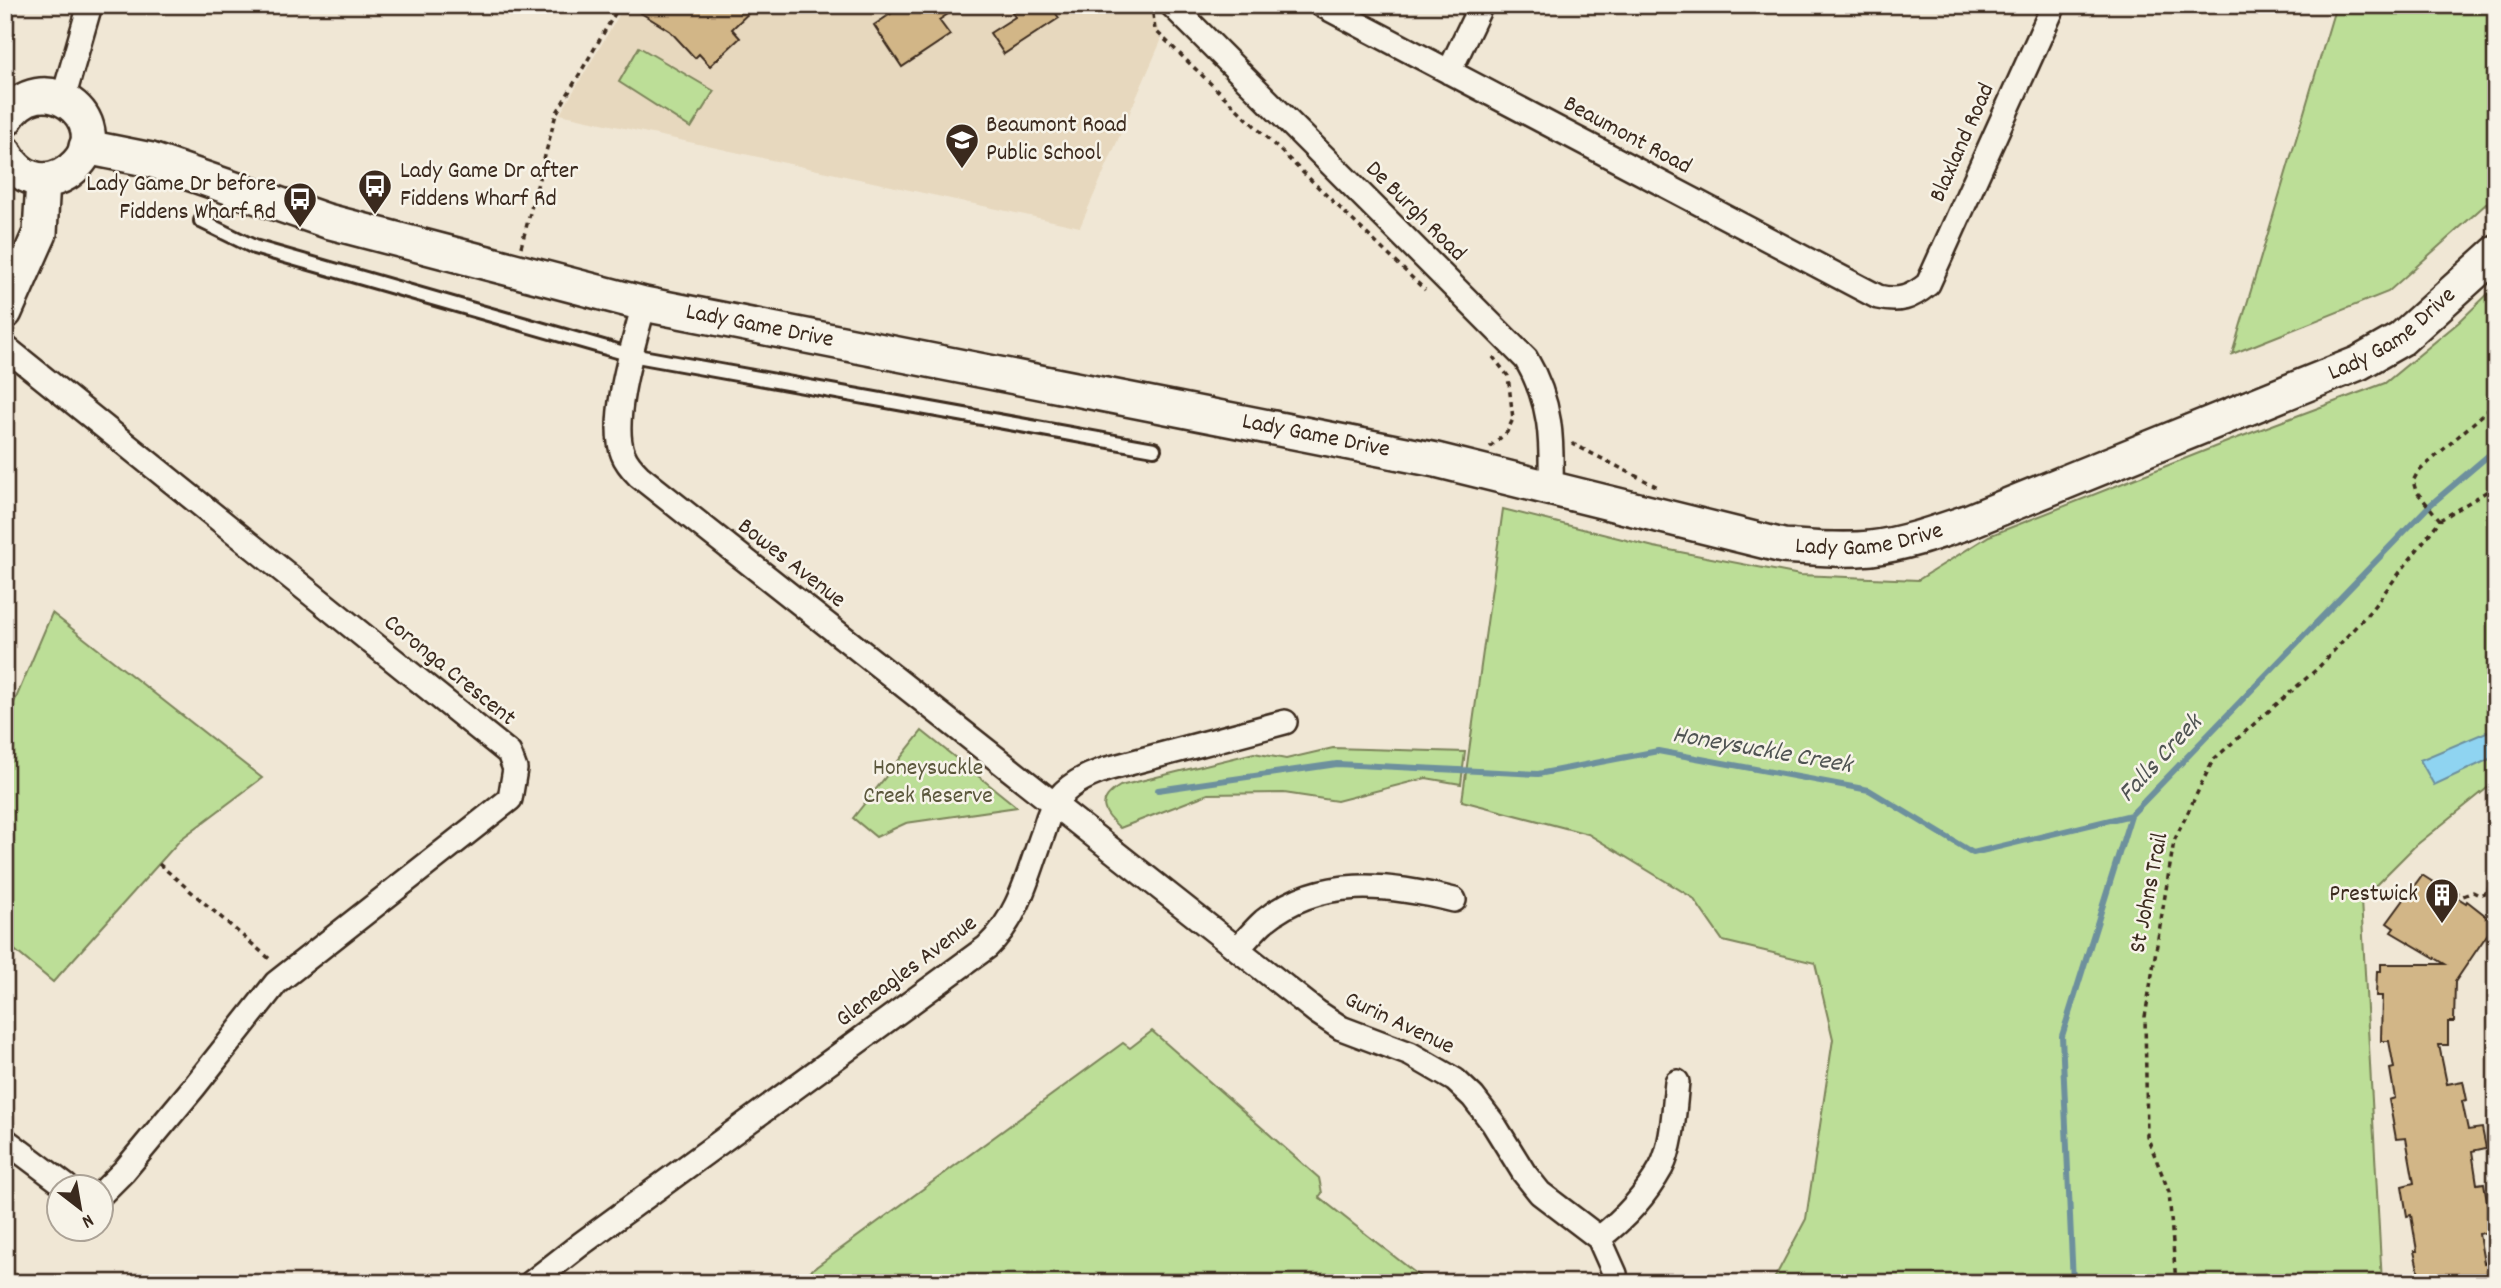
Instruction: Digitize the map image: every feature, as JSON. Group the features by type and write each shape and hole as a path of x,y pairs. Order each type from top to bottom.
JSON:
{"main road":[{"path":"5,120 13,108 24,100 36,95 50,95 71,104 83,118 87,137 80,160 70,171 57,178 43,180 21,173 5,153"},
{"name":"Lady Game Drive","path":"86,147 151,160 327,221 644,303 1436,460 1551,473 1783,546 1828,549 1871,548 1918,539 2358,363 2401,339 2496,253"},
{"path":"5,312 40,233 43,180"}],"street":[{"path":"63,99 90,5"},
{"name":"De Burgh Road","path":"1172,5 1525,359 1538,379 1546,402 1551,436 1551,473"},
{"name":"Beaumont Road","path":"1322,5 1878,297 1894,300 1912,297"},
{"path":"1449,72 1481,5"},
{"name":"Blaxland Road","path":"1912,297 1928,284 2054,5"},
{"name":"Bowes Avenue","path":"644,303 631,355 618,433 623,456 639,477 1053,805"},
{"name":"Coronga Crescent","path":"5,347 509,753 515,769 510,799 276,983 116,1179"},
{"name":"Gleneagles Avenue","path":"531,1283 987,947 1010,919 1053,805 1070,785 1089,775 1285,722"},
{"name":"Gurin Avenue","path":"1053,805 1340,1028 1410,1054 1455,1080 1473,1097 1493,1123 1524,1173 1540,1193 1599,1238 1615,1274"},
{"path":"1238,948 1264,921 1296,900 1326,891 1358,886 1409,889 1454,900"},
{"path":"1599,1238 1621,1222 1662,1167 1672,1128 1677,1082"},
{"path":"5,1140 47,1172"}],"lane":[{"name":"Lady Game Drive","path":"201,221 254,247 631,355 1154,449"}],"path":[{"path":"603,5 616,12"},
{"path":"520,249 556,114 620,5"},
{"path":"1151,5 1155,30 1426,292"},
{"path":"5,209 5,239"},
{"path":"1482,454 1507,432 1513,419 1508,376 1492,356"},
{"path":"2440,520 2416,491 2413,481 2418,472 2496,403"},
{"path":"1551,473 1573,444 1660,488"},
{"name":"St Johns Trail","path":"2176,1283 2169,1192 2147,1136 2145,1017 2174,841 2213,760 2318,668 2371,610 2440,520 2496,486"},
{"path":"159,864 287,974"},
{"path":"2488,892 2489,884 2496,873"},
{"path":"2445,913 2458,892 2463,896 2473,892 2479,895 2488,892"},
{"path":"2488,892 2496,898"}],"shaded area":[{"name":"Beaumont Road Public School","path":"625,5 1152,5 1161,41 1080,227 560,114"}],"green space":[{"path":"2336,5 2496,5 2496,195 2388,292 2232,354"},
{"path":"639,47 714,91 691,128 619,82"},
{"path":"2496,286 2496,781 2414,847 2361,900 2382,1283 1772,1283 1806,1219 1833,1039 1815,963 1723,941 1693,898 1588,834 1462,801 1503,509 1654,547 1800,575 1918,580 1989,536 2385,383 2459,322"},
{"path":"52,613 262,778 181,839 53,982 5,942 5,724"},
{"name":"Honeysuckle Creek Reserve","path":"922,731 1017,807 906,823 876,837 853,818"},
{"path":"1333,748 1465,752 1461,784 1426,778 1337,801 1284,793 1208,794 1120,828 1109,817 1104,806 1107,796 1120,786 1254,753 1286,759"},
{"path":"1152,1031 1319,1178 1322,1193 1319,1197 1428,1283 794,1283 1123,1043 1130,1048"}],"water":[{"path":"2496,728 2496,756 2434,785 2420,760"}],"building":[{"path":"628,5 757,5 732,29 740,38 710,66 699,54 695,58 670,31"},
{"path":"904,5 962,5 939,20 950,35 902,67 874,25"},
{"path":"1007,5 1050,5 1059,18 1004,54 990,33 1015,17"},
{"path":"2422,875 2466,903 2467,901 2495,923 2455,982 2454,1022 2448,1022 2448,1045 2439,1045 2447,1084 2463,1081 2467,1100 2462,1101 2468,1130 2482,1128 2486,1148 2472,1151 2477,1184 2484,1183 2492,1231 2479,1234 2484,1263 2490,1262 2493,1283 2421,1283 2414,1251 2417,1251 2411,1215 2407,1216 2402,1186 2414,1183 2406,1138 2396,1139 2389,1100 2395,1098 2390,1069 2394,1068 2389,1041 2381,1041 2382,996 2376,996 2377,971 2381,971 2381,964 2445,964 2391,932 2394,928 2387,923"}],"waterway":[{"name":"Falls Creek","path":"2073,1283 2062,1036 2131,815 2429,506 2496,449"},
{"name":"Honeysuckle Creek","path":"1158,790 1337,764 1538,774 1658,751 1869,790 1973,853 2131,815"}],"place":[{"name":"Beaumont Road Public School","path":"962,170"},
{"name":"Lady Game Dr after Fiddens Wharf Rd","path":"375,216"},
{"name":"Lady Game Dr before Fiddens Wharf Rd","path":"300,229"},
{"name":"Prestwick","path":"2442,925"}]}
